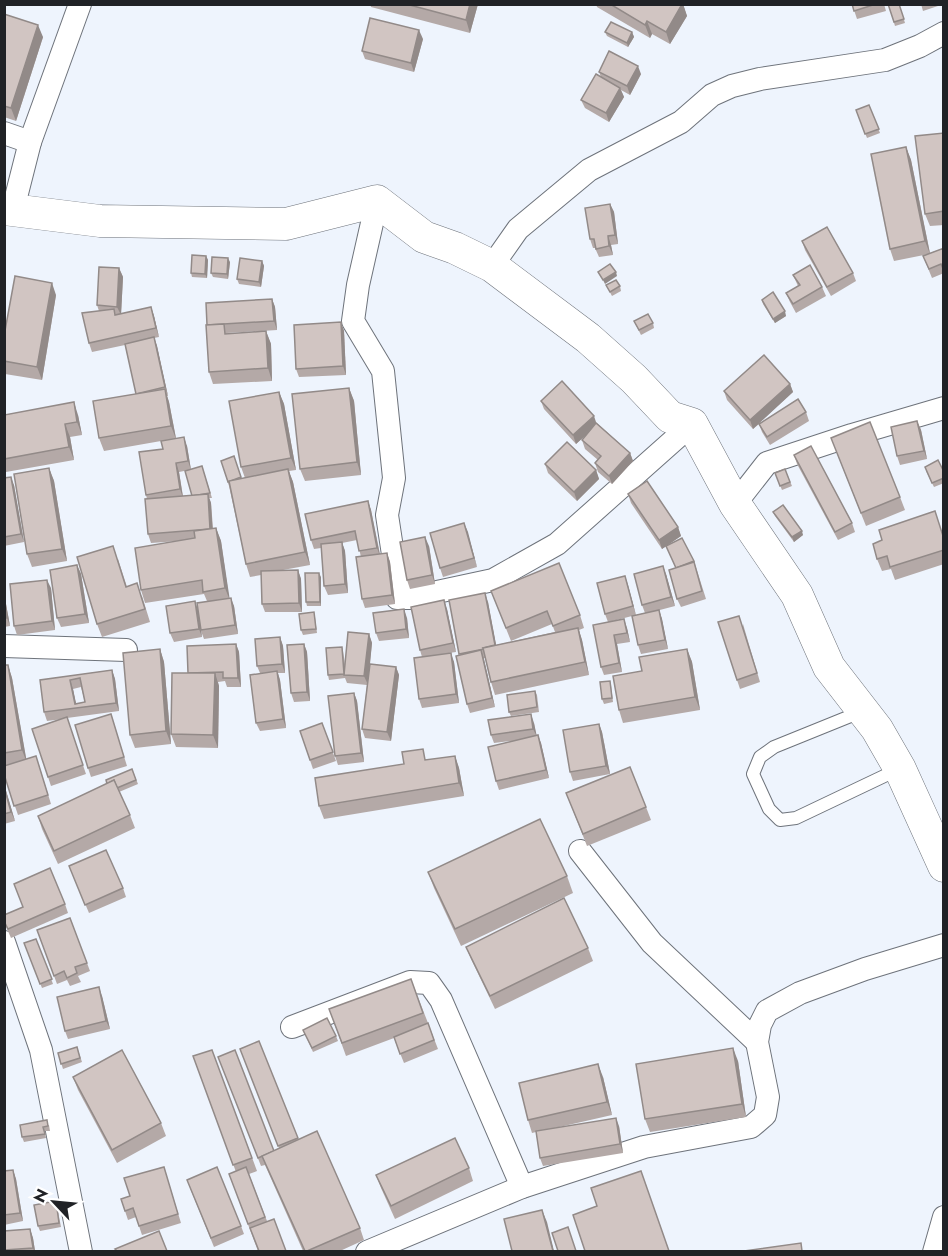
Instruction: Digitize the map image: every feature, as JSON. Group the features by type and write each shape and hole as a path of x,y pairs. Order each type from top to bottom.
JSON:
{"main road":[{"path":"9,209 100,221 286,224 377,201 424,237 455,248 492,266 588,338 634,380 669,417 692,424 735,504 797,596 830,667 877,729 900,769 944,866"}],"street":[{"path":"9,209 30,142 80,4"},
{"path":"492,266 518,229 589,170 681,122 712,95 732,86 760,79 885,60 920,46 944,33"},
{"path":"4,133 30,142"},
{"path":"377,201 358,285 353,321 383,371 394,478 387,515 394,561 408,591 397,589 397,598 409,598 493,580 557,544 692,424"},
{"path":"735,504 766,464 852,435 944,408"},
{"path":"4,646 126,650"},
{"path":"580,851 652,943 757,1042"},
{"path":"4,942 41,1050 81,1251"},
{"path":"367,1251 522,1187 644,1147 751,1127 765,1115 768,1097 757,1042 760,1025 767,1011 800,993 865,969 944,945"},
{"path":"292,1027 410,982 429,983 441,1000 522,1187"},
{"path":"934,1251 944,1217"}],"lane":[{"path":"863,711 774,747 760,758 753,774 769,809 780,819 796,818 900,769"}],"building":[{"path":"406,4 470,4 466,20"},
{"path":"610,4 682,4 666,32 647,21 645,25"},
{"path":"852,4 876,4 854,11"},
{"path":"888,4 899,4 904,19 894,22"},
{"path":"4,14 38,25 11,108 4,106"},
{"path":"370,18 419,30 411,63 362,51"},
{"path":"611,22 632,32 627,43 605,32"},
{"path":"609,51 638,66 627,86 599,72"},
{"path":"596,74 620,88 606,113 581,100"},
{"path":"869,105 879,129 865,134 856,110"},
{"path":"944,133 944,211 925,214 915,136"},
{"path":"906,147 925,241 890,249 871,154"},
{"path":"610,204 615,235 608,236 609,246 596,249 594,239 590,239 585,208"},
{"path":"827,227 853,273 827,287 802,241"},
{"path":"944,248 944,271 941,264 929,269 923,256"},
{"path":"192,255 206,256 205,274 191,273"},
{"path":"212,257 228,258 227,274 211,273"},
{"path":"240,258 262,261 259,282 237,279"},
{"path":"610,264 616,272 603,280 598,272"},
{"path":"810,265 822,287 793,304 786,293 800,285 793,275"},
{"path":"99,267 119,268 117,307 97,305"},
{"path":"15,276 52,283 37,367 4,361 4,336"},
{"path":"616,280 620,286 610,292 606,285"},
{"path":"773,292 785,311 773,319 762,300"},
{"path":"272,299 274,321 207,325 206,303"},
{"path":"151,307 156,328 89,343 82,313 114,309 115,315"},
{"path":"648,314 653,323 639,330 634,321"},
{"path":"341,322 343,366 296,369 294,325"},
{"path":"224,324 225,334 266,331 268,368 209,372 206,325"},
{"path":"154,337 165,387 136,394 125,344"},
{"path":"764,355 790,384 750,420 724,391"},
{"path":"562,381 594,416 573,435 541,401"},
{"path":"349,388 357,462 300,469 292,394"},
{"path":"165,389 171,426 99,438 93,401"},
{"path":"279,392 291,458 241,467 229,401"},
{"path":"798,399 806,412 767,437 759,424"},
{"path":"74,402 77,422 65,424 69,447 4,459 4,415"},
{"path":"917,421 924,451 897,456 891,427"},
{"path":"870,422 900,497 861,513 831,438"},
{"path":"596,423 630,453 609,476 595,463 601,456 582,440"},
{"path":"184,437 188,461 176,463 180,489 146,495 139,452 163,449 161,441"},
{"path":"567,442 596,470 574,492 545,464"},
{"path":"811,446 852,523 835,532 794,455"},
{"path":"234,456 241,477 228,482 221,461"},
{"path":"938,460 944,472 944,478 932,483 925,467"},
{"path":"202,466 210,493 192,496 185,471"},
{"path":"49,468 62,549 27,554 14,474"},
{"path":"288,469 305,552 246,564 229,481"},
{"path":"785,469 790,482 780,486 775,473"},
{"path":"11,477 21,534 4,537 4,478"},
{"path":"647,481 678,527 659,540 628,494"},
{"path":"208,494 210,529 148,534 145,499"},
{"path":"368,501 377,548 359,551 355,531 311,540 305,514"},
{"path":"783,505 802,531 792,537 773,512"},
{"path":"935,511 944,539 944,550 890,567 887,556 877,559 873,544 882,540 879,530"},
{"path":"464,523 474,558 440,568 430,533"},
{"path":"216,528 225,588 203,592 202,580 141,590 135,548 195,538 194,531"},
{"path":"425,537 432,575 407,580 400,542"},
{"path":"682,538 694,561 676,568 666,546"},
{"path":"342,542 345,584 324,586 321,544"},
{"path":"113,546 126,587 137,583 145,609 97,624 77,557"},
{"path":"387,553 392,595 362,599 356,557"},
{"path":"694,562 702,591 677,599 669,570"},
{"path":"559,563 580,615 553,626 547,611 506,628 491,591"},
{"path":"77,565 85,614 57,618 50,570"},
{"path":"663,566 671,597 642,605 634,574"},
{"path":"298,570 299,603 262,604 261,571"},
{"path":"305,573 319,573 320,602 306,602"},
{"path":"625,576 633,606 605,614 597,583"},
{"path":"47,580 52,621 14,626 10,584"},
{"path":"485,593 495,645 459,654 449,600"},
{"path":"231,598 235,625 201,630 197,603"},
{"path":"444,600 453,643 420,650 411,607"},
{"path":"195,601 199,629 170,633 166,606"},
{"path":"404,609 406,629 376,633 373,613"},
{"path":"659,610 665,640 638,645 632,616"},
{"path":"314,612 316,629 301,630 299,614"},
{"path":"739,616 757,673 737,680 718,622"},
{"path":"624,619 627,633 614,635 619,663 601,667 593,625"},
{"path":"578,628 585,662 491,682 483,648"},
{"path":"348,632 369,634 364,676 344,675"},
{"path":"280,637 282,664 257,666 255,639"},
{"path":"236,644 238,678 223,678 223,672 188,673 187,646"},
{"path":"304,644 307,692 291,693 287,645"},
{"path":"342,647 344,674 328,675 326,648"},
{"path":"160,649 166,731 130,735 123,653"},
{"path":"687,649 695,697 619,710 613,676 642,671 639,657"},
{"path":"481,650 492,698 467,704 456,656"},
{"path":"451,653 456,694 419,699 414,658"},
{"path":"370,664 396,667 387,732 362,729"},
{"path":"4,665 8,665 22,750 4,753"},
{"path":"112,670 116,703 44,712 40,680","holes":["80,678 85,702 75,704 70,680"]},
{"path":"277,671 283,719 256,723 250,675"},
{"path":"172,673 215,673 213,735 171,734"},
{"path":"610,681 612,698 602,699 600,682"},
{"path":"535,691 537,707 509,712 507,695"},
{"path":"354,693 361,753 335,756 328,696"},
{"path":"111,714 124,757 88,768 75,725"},
{"path":"531,714 533,729 491,735 488,720"},
{"path":"67,717 83,765 48,777 32,729"},
{"path":"322,723 333,752 310,760 300,731"},
{"path":"599,724 606,766 570,772 563,730"},
{"path":"538,735 546,770 496,781 488,747"},
{"path":"423,749 425,760 455,756 459,783 319,806 315,778 404,764 402,752"},
{"path":"36,756 48,795 14,806 4,774 4,766"},
{"path":"630,767 646,807 583,834 566,793"},
{"path":"132,769 136,780 117,788 114,780 107,784 106,780"},
{"path":"114,780 130,815 54,851 38,816"},
{"path":"4,787 11,812 4,814"},
{"path":"540,819 567,876 455,929 428,872"},
{"path":"106,850 123,888 85,905 69,866"},
{"path":"50,868 65,904 8,929 4,915 23,907 14,884"},
{"path":"564,898 588,948 490,996 466,947"},
{"path":"70,918 87,963 75,967 77,973 67,978 64,971 54,976 37,930"},
{"path":"36,939 52,979 40,984 24,943"},
{"path":"411,979 423,1013 342,1043 329,1009"},
{"path":"99,987 106,1021 65,1031 57,997"},
{"path":"327,1018 336,1036 312,1048 303,1030"},
{"path":"428,1023 434,1040 400,1054 394,1037"},
{"path":"259,1041 298,1138 278,1146 240,1049"},
{"path":"77,1047 80,1058 61,1064 58,1053"},
{"path":"733,1048 742,1104 645,1119 636,1064"},
{"path":"122,1050 161,1123 112,1150 73,1077"},
{"path":"212,1050 252,1158 233,1165 193,1056"},
{"path":"235,1050 274,1151 258,1158 218,1057"},
{"path":"598,1064 607,1102 528,1120 519,1083"},
{"path":"616,1118 620,1144 540,1158 536,1131"},
{"path":"47,1120 48,1126 43,1127 45,1134 22,1137 20,1125"},
{"path":"317,1131 360,1228 305,1251 262,1156"},
{"path":"455,1138 469,1168 391,1206 376,1175"},
{"path":"164,1167 178,1214 139,1226 133,1208 125,1211 121,1199 130,1196 124,1178"},
{"path":"217,1167 241,1226 211,1238 187,1180"},
{"path":"246,1167 265,1217 248,1224 229,1174"},
{"path":"13,1170 20,1213 4,1215 4,1171"},
{"path":"641,1171 669,1251 585,1251 573,1215 597,1206 591,1188"},
{"path":"56,1201 59,1223 38,1226 34,1205"},
{"path":"542,1210 553,1251 512,1251 504,1219"},
{"path":"274,1219 286,1251 259,1251 250,1228"},
{"path":"568,1227 576,1251 558,1251 552,1233"},
{"path":"30,1229 33,1248 4,1250 4,1231"},
{"path":"159,1231 167,1251 117,1251 115,1249"},
{"path":"801,1243 802,1251 744,1251"}]}
